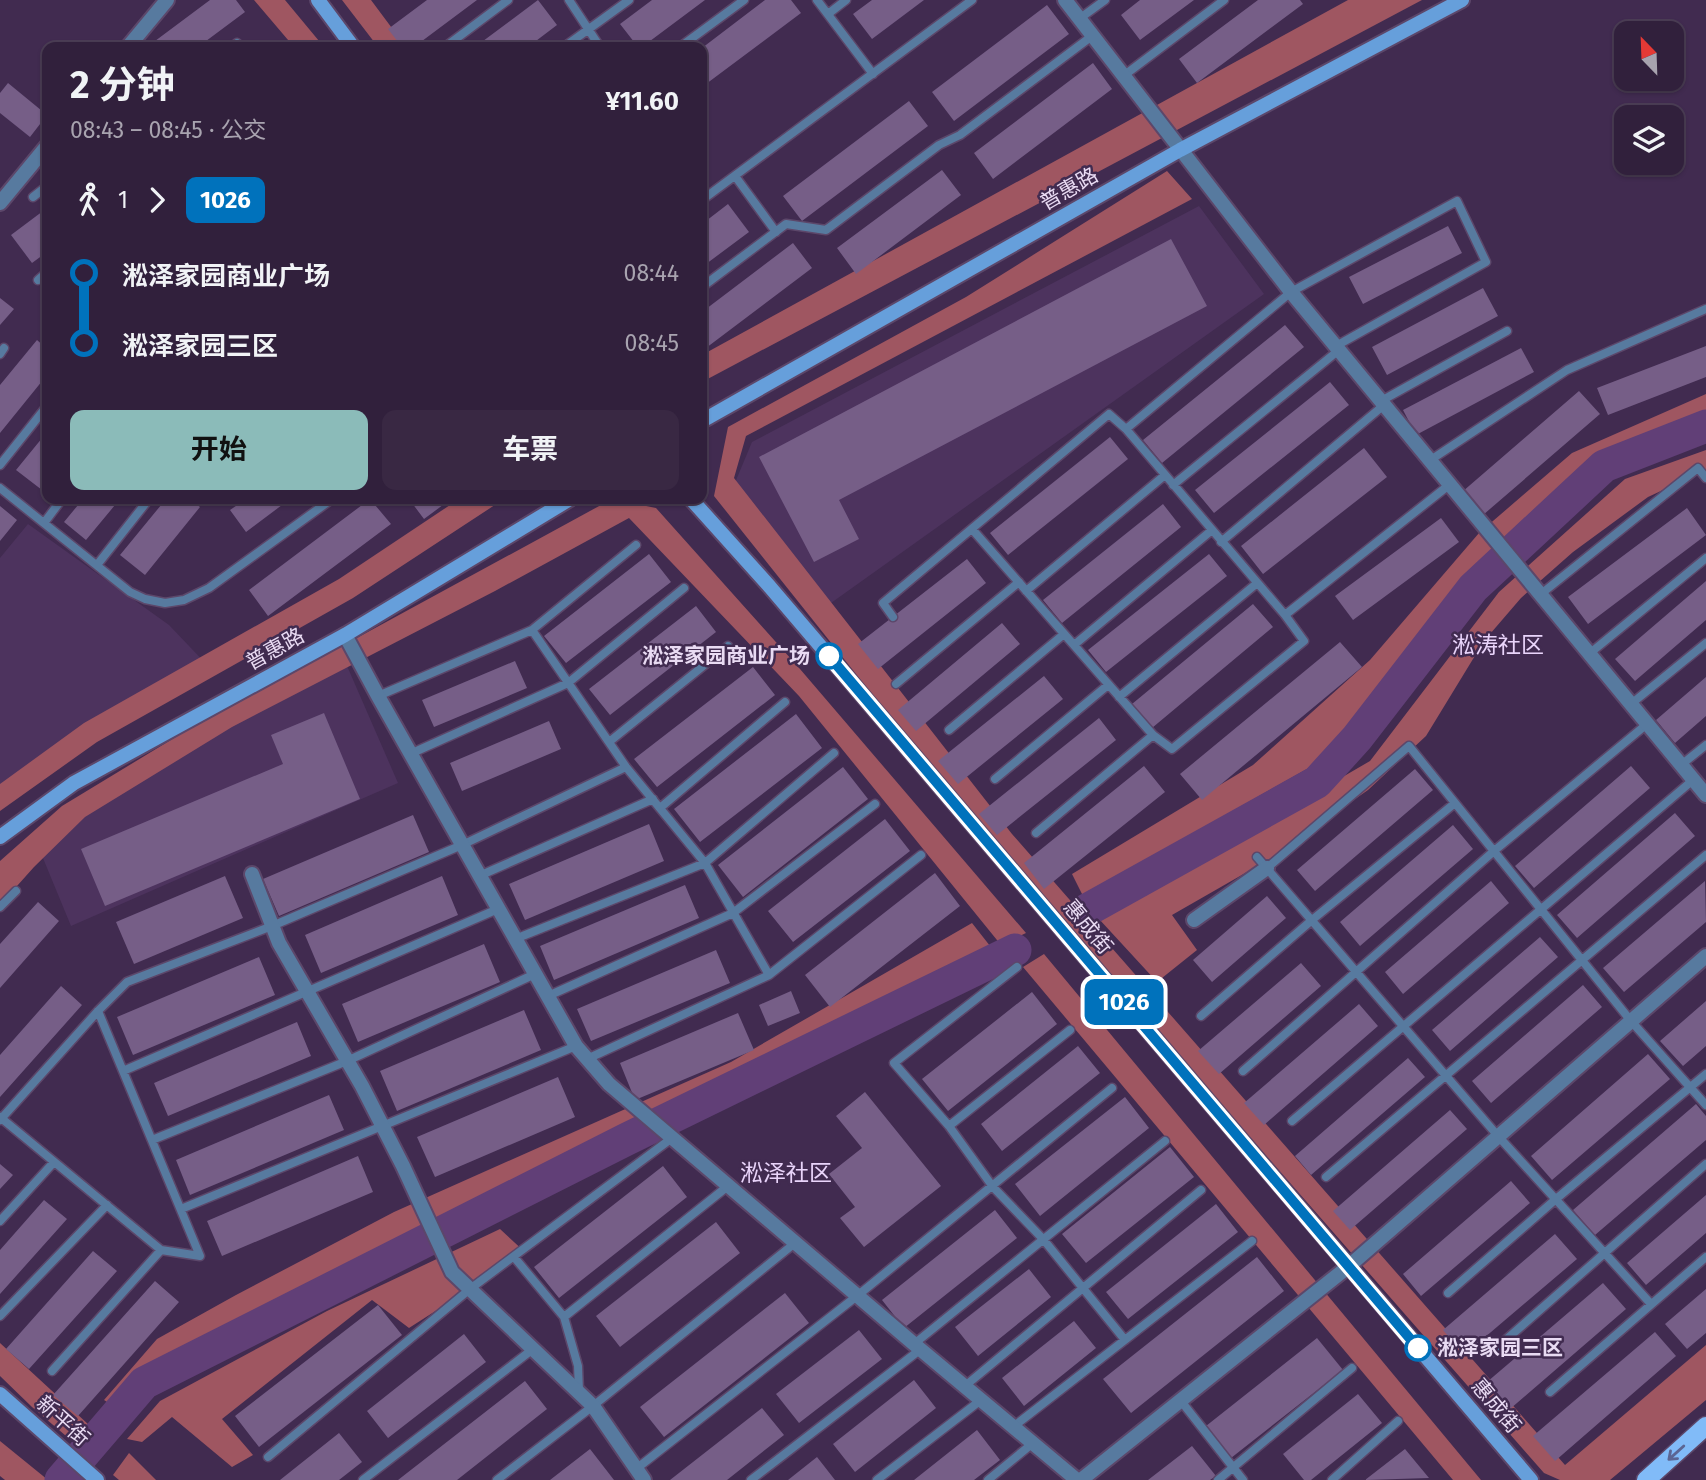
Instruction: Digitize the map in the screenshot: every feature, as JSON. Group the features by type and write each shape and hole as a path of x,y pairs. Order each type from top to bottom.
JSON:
{"main road":[{"path":"318,0 349,42"},
{"name":"普惠路","path":"707,418 1180,150 1462,0"},
{"name":"普惠路","path":"2,833 74,783 345,635 562,504"},
{"name":"惠成街","path":"695,504 770,587 1531,1480"},
{"name":"新平街","path":"0,1394 97,1480"},
{"path":"1646,1480 1706,1426"}],"street":[{"path":"132,42 167,0"},
{"path":"1065,0 1291,292 1706,795"},
{"path":"0,203 42,152"},
{"path":"345,635 576,1046 587,1059 609,1084 728,1186 1079,1480 1349,1266 1706,956"},
{"path":"1194,920 1262,862"},
{"path":"252,874 279,943 382,1125 452,1272 593,1406 640,1474"}],"lane":[{"path":"452,42 508,0"},
{"path":"569,0 597,42"},
{"path":"572,42 629,0"},
{"path":"687,42 744,0"},
{"path":"817,0 873,74"},
{"path":"828,14 845,0"},
{"path":"707,197 972,0"},
{"path":"1079,19 1105,0"},
{"path":"1122,76 1224,0"},
{"path":"707,284 786,224 826,230 939,145 960,135 1092,36"},
{"path":"735,176 776,232"},
{"path":"33,197 42,190"},
{"path":"1126,429 1291,292 1457,201 1486,262 1337,348 1173,485"},
{"path":"38,280 42,276"},
{"path":"1429,461 1567,370 1706,309"},
{"path":"1221,542 1383,403 1507,331"},
{"path":"0,465 42,411"},
{"path":"893,617 883,603 1109,414 1126,429 1285,615 1304,641 1172,749 1153,736 972,529"},
{"path":"1541,594 1698,468 1706,478"},
{"path":"1026,591 1165,475"},
{"path":"1285,615 1449,485"},
{"path":"0,488 130,592 145,599 165,603 184,600 209,588 325,504"},
{"path":"44,523 58,504"},
{"path":"97,565 145,504"},
{"path":"1074,645 1212,530"},
{"path":"377,696 532,630 636,545"},
{"path":"1589,654 1706,558"},
{"path":"896,684 1019,582"},
{"path":"1119,697 1256,584"},
{"path":"410,754 568,683 684,588"},
{"path":"532,630 626,767 705,863 769,975"},
{"path":"949,730 1063,634"},
{"path":"1631,704 1706,643"},
{"path":"609,742 728,646"},
{"path":"995,779 1108,685"},
{"path":"660,808 785,702"},
{"path":"1242,1071 1494,851 1647,724"},
{"path":"1036,833 1153,736"},
{"path":"1681,765 1706,745"},
{"path":"1651,1304 1446,1076 1262,862 1409,746 1631,1021 1706,1105"},
{"path":"515,939 705,863 834,753"},
{"path":"98,1011 200,1256 161,1250 0,1118 98,1011 127,982 272,926 462,845 626,767"},
{"path":"1292,1121 1693,780"},
{"path":"479,876 653,799"},
{"path":"1201,1016 1312,920 1455,803"},
{"path":"548,996 733,913 875,804"},
{"path":"587,1059 769,975 921,855"},
{"path":"1326,1177 1706,855"},
{"path":"0,907 16,891"},
{"path":"123,1071 498,909"},
{"path":"1017,967 894,1063 949,1126 993,1187 1043,1239 1125,1340"},
{"path":"152,1140 347,1061 535,974"},
{"path":"949,1126 1070,1030"},
{"path":"181,1209 576,1046"},
{"path":"1448,1293 1706,1074"},
{"path":"640,1474 1112,1088"},
{"path":"268,1457 470,1289 672,1138"},
{"path":"751,1480 918,1347 1043,1239 1165,1141"},
{"path":"0,1221 54,1161"},
{"path":"1492,1352 1706,1164"},
{"path":"564,1317 728,1186"},
{"path":"965,1386 1201,1190"},
{"path":"0,1316 107,1205"},
{"path":"1013,1427 1252,1241"},
{"path":"497,1480 795,1243"},
{"path":"52,1371 161,1250"},
{"path":"514,1257 564,1317 578,1366 579,1392"},
{"path":"1550,1392 1706,1257"},
{"path":"363,1480 533,1349"},
{"path":"1218,1480 1352,1368"},
{"path":"877,1480 981,1400"},
{"path":"1181,1401 1243,1480"},
{"path":"1332,1480 1398,1421"},
{"path":"988,1480 1033,1443"}],"shaded area":[{"path":"254,0 285,0 320,42 290,42"},
{"path":"342,0 371,0 402,42 374,42"},
{"path":"1348,0 1422,0 707,379 707,352"},
{"path":"1167,171 1192,199 746,436 734,478 1012,834 1565,1465 1706,1345 1706,1400 1610,1480 1560,1480 1544,1473 974,822 714,496 728,427 966,297"},
{"name":"淞泽家园商业广场","path":"1199,206 1264,294 817,613 729,497 752,442"},
{"path":"1706,394 1706,417 1606,455 1481,565 1344,748 1083,896 1072,874 1253,765 1370,660 1479,533 1572,453"},
{"path":"1706,450 1706,470 1648,497 1573,552 1521,598 1484,641 1426,736 1368,790 1268,860 1172,915 1197,950 1157,982 1099,919 1370,761 1499,592 1625,479"},
{"path":"452,504 496,504 353,598 97,742 0,811 0,784 84,723 339,579"},
{"path":"603,504 636,504 656,508 800,669 1026,933 1001,945 799,696 629,518 495,591 232,727 85,817 0,905 0,861 62,806 179,735"},
{"path":"28,524 169,625 210,668 0,794 0,558"},
{"path":"344,659 398,783 71,926 38,846 110,791"},
{"path":"972,923 994,951 593,1151 287,1311 162,1373 124,1413 104,1400 157,1339 236,1295 394,1212 731,1062"},
{"path":"1044,954 1481,1480 1453,1480 1023,967"},
{"path":"500,1229 526,1253 409,1328 372,1300 222,1419 253,1455 232,1467 172,1417 142,1442 127,1439 160,1401 327,1311"},
{"path":"0,1343 102,1437 86,1453 0,1376"},
{"path":"0,1441 48,1480 5,1480 0,1476"},
{"path":"129,1453 156,1480 119,1480 113,1475"}],"building":[{"path":"210,0 236,0 245,12 205,42 154,42"},
{"path":"427,0 477,0 421,42 398,42 388,29"},
{"path":"538,0 557,25 535,42 482,42"},
{"path":"652,0 705,0 649,42 634,42 620,24"},
{"path":"765,0 791,0 801,13 707,83 707,44"},
{"path":"872,0 924,0 872,39 853,14"},
{"path":"1140,0 1194,0 1140,40 1121,15"},
{"path":"1258,0 1300,0 1303,4 1197,83 1179,59"},
{"path":"1047,5 1069,34 954,121 932,92"},
{"path":"1093,63 1112,89 993,179 974,153"},
{"path":"8,83 42,111 42,121 30,137 0,113 0,93"},
{"path":"909,101 928,126 802,221 783,196"},
{"path":"942,170 961,195 856,274 837,248"},
{"path":"728,204 749,232 707,263 707,220"},
{"path":"42,212 42,256 32,263 11,235"},
{"path":"1448,226 1462,253 1363,304 1349,277"},
{"path":"1171,239 1207,306 839,500 859,539 814,562 759,457"},
{"path":"793,243 812,268 707,347 707,308"},
{"path":"1483,288 1498,316 1387,375 1372,347"},
{"path":"0,298 14,309 0,325"},
{"path":"1285,325 1304,347 1162,463 1143,440"},
{"path":"37,340 42,344 42,381 0,433 0,385"},
{"path":"1706,346 1706,377 1608,415 1597,388"},
{"path":"1521,348 1534,372 1416,435 1403,410"},
{"path":"1330,382 1349,405 1214,513 1195,490"},
{"path":"1579,391 1600,414 1483,515 1462,492"},
{"path":"1110,437 1128,459 1008,555 990,533"},
{"path":"42,438 42,490 16,470"},
{"path":"1364,448 1387,477 1263,574 1241,546"},
{"path":"79,504 116,504 86,540 64,522"},
{"path":"162,504 196,504 200,507 145,575 120,555"},
{"path":"239,504 283,504 246,532 230,510"},
{"path":"363,504 374,504 391,524 268,616 249,590"},
{"path":"413,504 444,504 424,519"},
{"path":"1163,504 1181,527 1062,623 1043,600"},
{"path":"0,506 17,520 0,541"},
{"path":"1687,508 1706,535 1588,624 1568,597"},
{"path":"1441,518 1459,542 1353,620 1335,596"},
{"path":"649,554 671,582 566,663 544,636"},
{"path":"1209,554 1227,576 1106,672 1088,650"},
{"path":"967,559 986,583 878,669 858,644"},
{"path":"1706,581 1706,620 1635,681 1615,659"},
{"path":"1253,604 1273,627 1152,728 1132,704"},
{"path":"696,606 716,632 610,715 589,689"},
{"path":"1002,623 1020,644 916,731 898,710"},
{"path":"1340,642 1362,667 1202,800 1180,774"},
{"path":"515,661 527,688 434,727 422,700"},
{"path":"753,667 775,695 657,787 634,759"},
{"path":"1044,676 1063,699 958,784 938,761"},
{"path":"1706,677 1706,716 1675,743 1656,720"},
{"path":"324,713 360,799 105,906 81,849 283,764 271,735"},
{"path":"796,714 822,748 700,842 674,809"},
{"path":"1099,718 1116,740 997,835 979,814"},
{"path":"549,721 561,749 462,791 450,763"},
{"path":"1144,766 1165,792 1044,889 1024,863"},
{"path":"1631,766 1650,788 1534,888 1515,866"},
{"path":"843,767 868,799 743,897 718,865"},
{"path":"1415,769 1433,790 1315,891 1297,870"},
{"path":"1675,813 1695,836 1577,938 1557,915"},
{"path":"413,815 429,852 279,916 263,879"},
{"path":"885,819 910,851 793,942 768,911"},
{"path":"649,824 664,861 525,920 509,884"},
{"path":"1453,825 1473,849 1360,946 1340,922"},
{"path":"935,873 960,906 830,1007 805,975"},
{"path":"225,876 243,918 134,964 116,922"},
{"path":"442,876 458,915 321,973 305,935"},
{"path":"1491,881 1509,903 1403,994 1385,972"},
{"path":"1705,881 1706,922 1624,992 1603,968"},
{"path":"685,885 699,918 554,980 540,946"},
{"path":"1267,896 1286,918 1212,982 1193,960"},
{"path":"38,902 59,921 0,988 0,944"},
{"path":"1540,937 1558,957 1450,1051 1432,1030"},
{"path":"484,944 500,982 358,1042 342,1004"},
{"path":"716,950 730,983 591,1041 577,1009"},
{"path":"259,957 275,995 133,1055 117,1017"},
{"path":"1301,963 1321,986 1219,1074 1198,1051"},
{"path":"1583,985 1602,1007 1491,1103 1472,1081"},
{"path":"61,986 82,1005 0,1097 0,1055"},
{"path":"791,991 800,1013 768,1026 759,1005"},
{"path":"1032,992 1057,1024 948,1111 922,1079"},
{"path":"1706,1001 1706,1046 1683,1066 1660,1041"},
{"path":"1359,1004 1378,1026 1264,1125 1244,1103"},
{"path":"524,1010 541,1050 397,1111 380,1071"},
{"path":"738,1013 754,1050 635,1100 620,1063"},
{"path":"297,1022 311,1056 168,1116 154,1083"},
{"path":"1078,1046 1100,1073 1002,1151 981,1124"},
{"path":"1648,1054 1670,1079 1552,1180 1531,1156"},
{"path":"1408,1058 1425,1077 1311,1175 1295,1156"},
{"path":"558,1077 575,1117 435,1177 417,1137"},
{"path":"865,1092 941,1186 864,1247 840,1218 855,1207 829,1174 862,1148 836,1116"},
{"path":"329,1095 344,1130 190,1195 176,1160"},
{"path":"1125,1097 1149,1128 1040,1216 1015,1184"},
{"path":"1696,1104 1706,1116 1706,1140 1595,1235 1573,1210"},
{"path":"1450,1110 1467,1129 1350,1230 1333,1211"},
{"path":"1170,1147 1194,1177 1086,1263 1062,1234"},
{"path":"358,1156 373,1192 222,1256 207,1221"},
{"path":"0,1164 13,1175 0,1189"},
{"path":"663,1166 687,1197 559,1298 534,1267"},
{"path":"1511,1181 1530,1203 1421,1296 1403,1274"},
{"path":"1706,1195 1706,1233 1646,1285 1627,1263"},
{"path":"44,1200 67,1219 0,1294 0,1250"},
{"path":"1216,1204 1238,1232 1128,1319 1106,1292"},
{"path":"995,1210 1017,1238 904,1328 882,1300"},
{"path":"716,1222 740,1253 620,1347 596,1316"},
{"path":"1555,1234 1577,1259 1464,1355 1443,1330"},
{"path":"93,1251 117,1271 29,1369 6,1349"},
{"path":"1257,1257 1284,1291 1131,1413 1103,1379"},
{"path":"1029,1269 1051,1297 978,1356 955,1327"},
{"path":"155,1281 179,1302 78,1416 53,1395"},
{"path":"1603,1283 1626,1309 1510,1409 1487,1382"},
{"path":"1706,1289 1706,1333 1687,1349 1665,1324"},
{"path":"785,1293 809,1323 664,1437 640,1407"},
{"path":"378,1305 402,1335 259,1447 235,1416"},
{"path":"1074,1321 1096,1348 1024,1406 1002,1378"},
{"path":"859,1330 882,1359 799,1423 776,1394"},
{"path":"1655,1332 1676,1356 1555,1461 1533,1436"},
{"path":"464,1334 486,1362 388,1438 367,1411"},
{"path":"1317,1338 1343,1370 1231,1458 1206,1426"},
{"path":"914,1380 936,1408 855,1472 833,1444"},
{"path":"525,1381 547,1409 457,1480 398,1480"},
{"path":"1358,1394 1382,1423 1311,1480 1304,1480 1283,1454"},
{"path":"762,1408 784,1435 727,1480 670,1480"},
{"path":"977,1430 1000,1460 974,1480 914,1480"},
{"path":"339,1433 362,1462 339,1480 280,1480"},
{"path":"1192,1446 1216,1476 1210,1480 1148,1480"},
{"path":"590,1449 614,1480 550,1480"},
{"path":"1405,1449 1429,1478 1365,1480"},
{"path":"817,1457 835,1480 788,1480"}],"waterway":[{"path":"1087,910 1317,782 1357,738 1473,588 1604,466 1706,426"},
{"path":"61,1480 144,1383 627,1139 1015,950"}],"bus line":[{"name":"1026","path":"829,656 1418,1348"}],"place":[{"name":"淞泽家园商业广场","path":"829,656"},
{"name":"淞泽家园三区","path":"1418,1348"}],"district":[{"name":"淞涛社区","path":"1498,645"},
{"name":"淞泽社区","path":"786,1173"}]}
